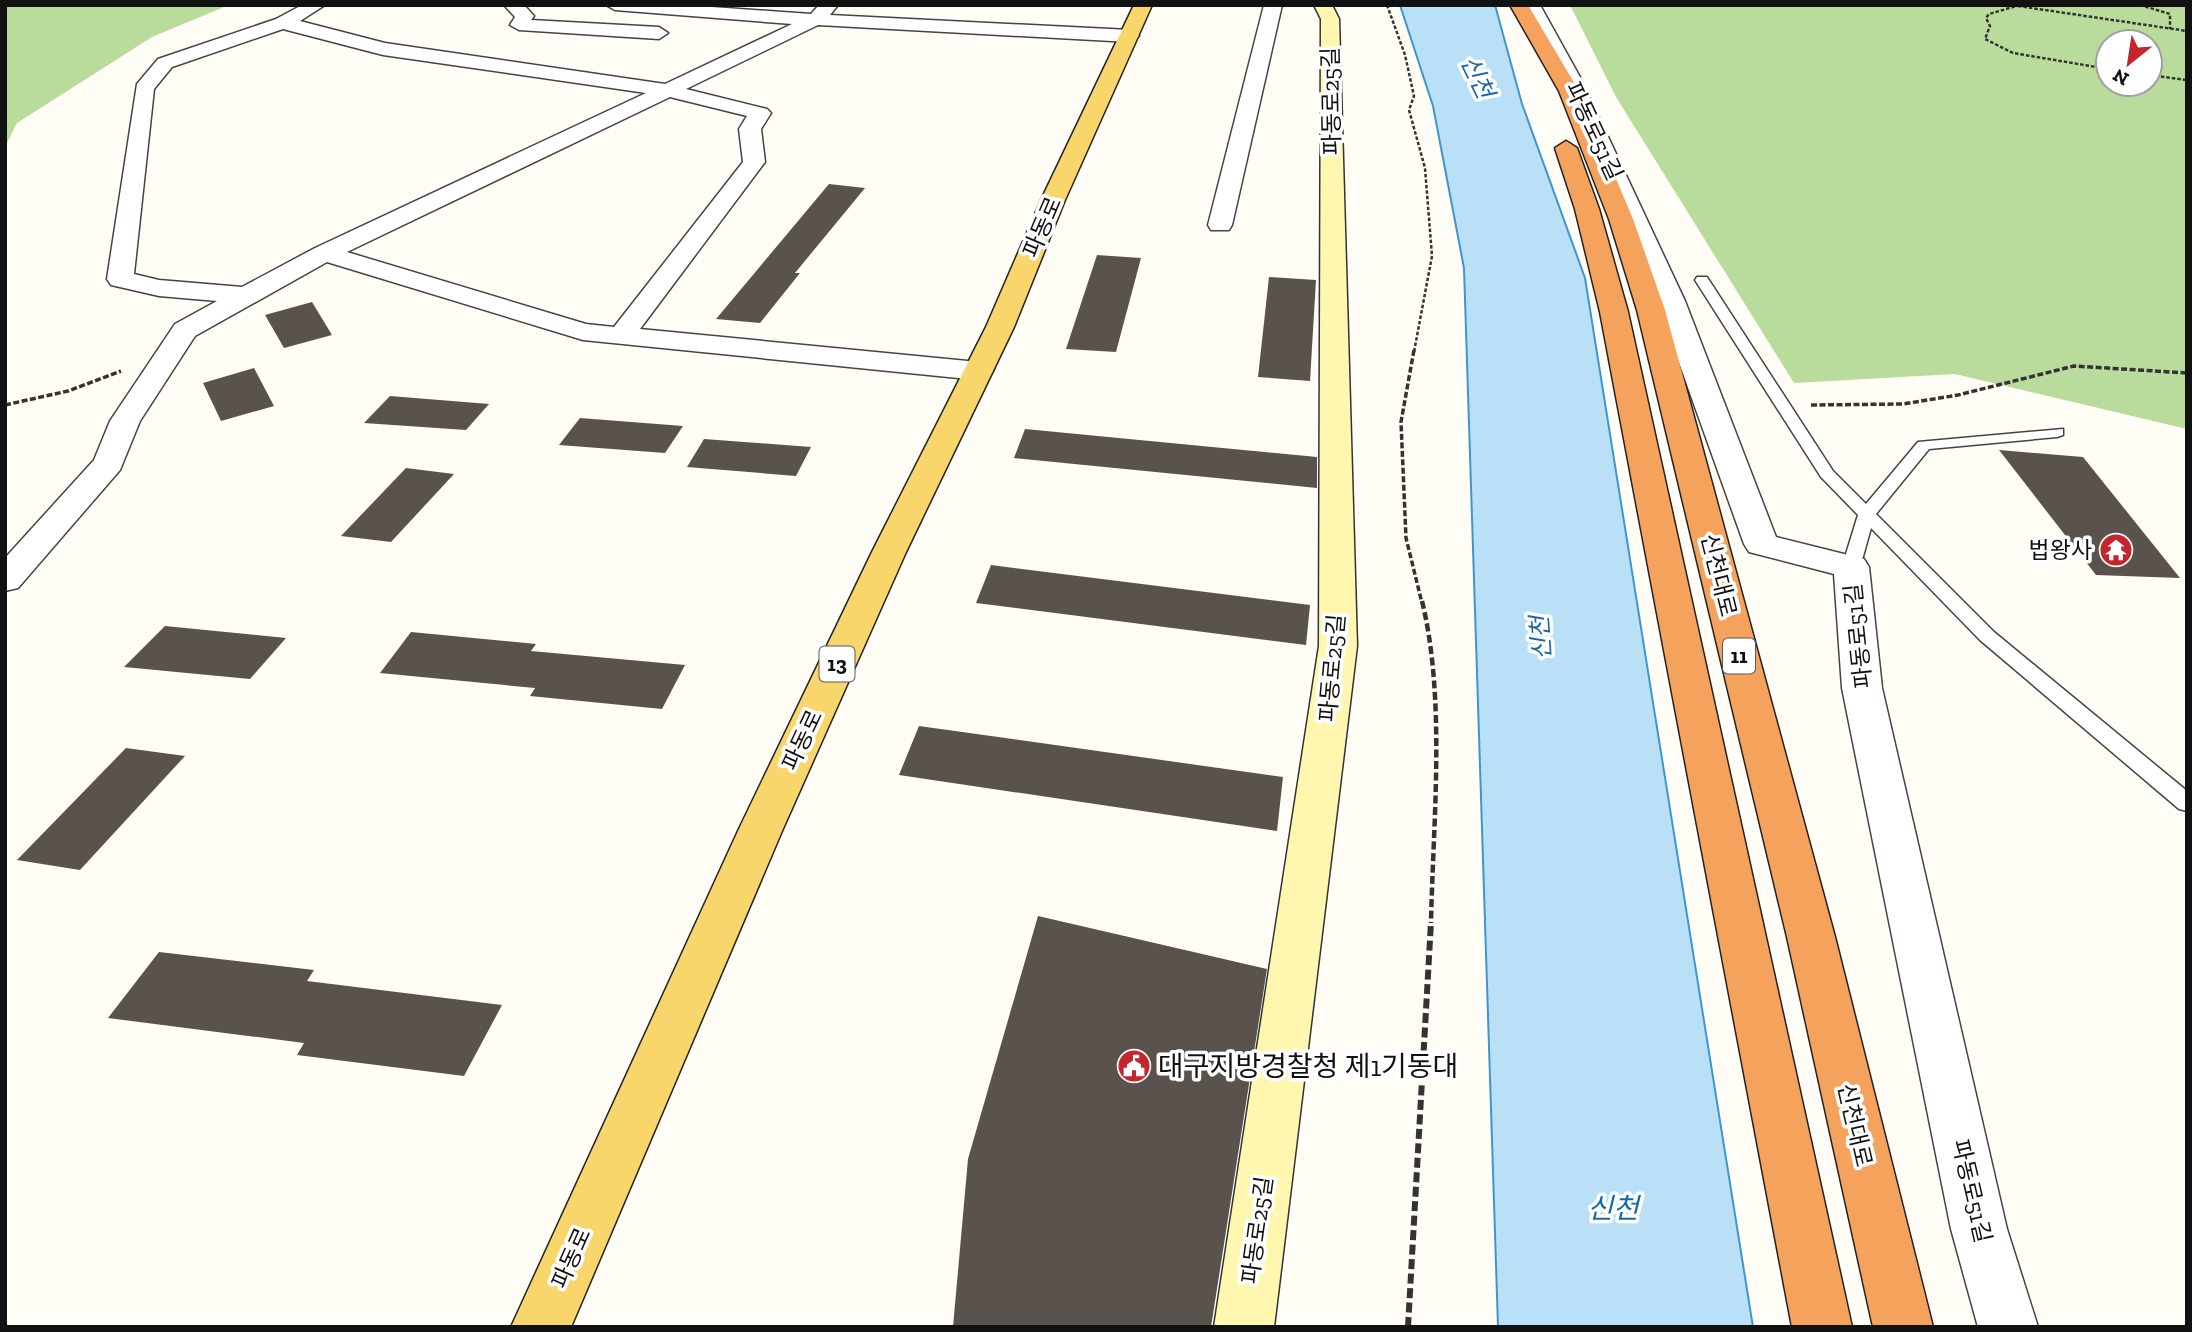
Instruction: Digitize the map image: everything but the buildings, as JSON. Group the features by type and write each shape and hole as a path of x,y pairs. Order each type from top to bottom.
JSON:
{"highway":[{"path":"1496,5 1555,118 1587,209 1614,312 1822,1327"},
{"name":"신천대로","path":"1519,5 1569,91 1621,219 1651,310 1811,937 1903,1327"}],"main road":[{"name":"파동로","path":"541,1327 760,831 889,552 978,372 1137,21"}],"street":[{"path":"247,296 159,288 120,279 144,88 165,63 282,23 316,5"},
{"path":"513,5 525,16 513,29 606,31 680,30 707,8"},
{"path":"615,5 1137,21"},
{"path":"1220,225 1273,5"},
{"name":"파동로25길","path":"1244,1327 1338,646 1330,19 1322,5"},
{"name":"파동로51길","path":"1531,5 1571,79 1671,301 1761,544 1851,567 1862,688 1979,1229 2008,1327"},
{"path":"552,71 640,6"},
{"path":"724,35 769,11"},
{"path":"5,580 109,463 125,421 186,330 324,253 667,90 823,12"},
{"path":"282,23 310,28 383,49 552,71 667,90 760,113 750,129 754,162 621,336"},
{"path":"459,58 483,45"},
{"path":"623,83 649,71"},
{"path":"324,253 583,332 978,372"}],"lane":[{"path":"1702,279 1827,474 1987,636 2187,803"},
{"path":"1851,567 1866,515 1924,446 2057,432"}],"path":[{"path":"1387,5 1405,55 1414,96 1409,110 1425,168 1432,256 1401,422 1406,538 1430,635 1435,750 1430,988 1409,1327"},
{"path":"2010,5 2187,32"},
{"path":"2140,5 2170,14 2170,29"},
{"path":"2018,6 1989,14 1986,18 1990,26 1985,39 2013,53 2094,67"},
{"path":"2164,77 2187,80"},
{"path":"5,405 68,391 168,356"},
{"path":"1781,402 1903,404 1958,395 2074,366 2187,373"}],"green space":[{"path":"5,5 229,5 152,37 17,123 5,147"},
{"path":"1570,5 2187,5 2187,429 1955,374 1794,383 1616,97"}],"water":[{"name":"신천","path":"1400,5 1495,5 1522,104 1585,278 1753,1327 1498,1327 1464,268 1433,106"}],"place":[{"name":"법왕사","path":"2116,550"},
{"name":"대구지방경찰청 제1기동대","path":"1134,1066"}]}
